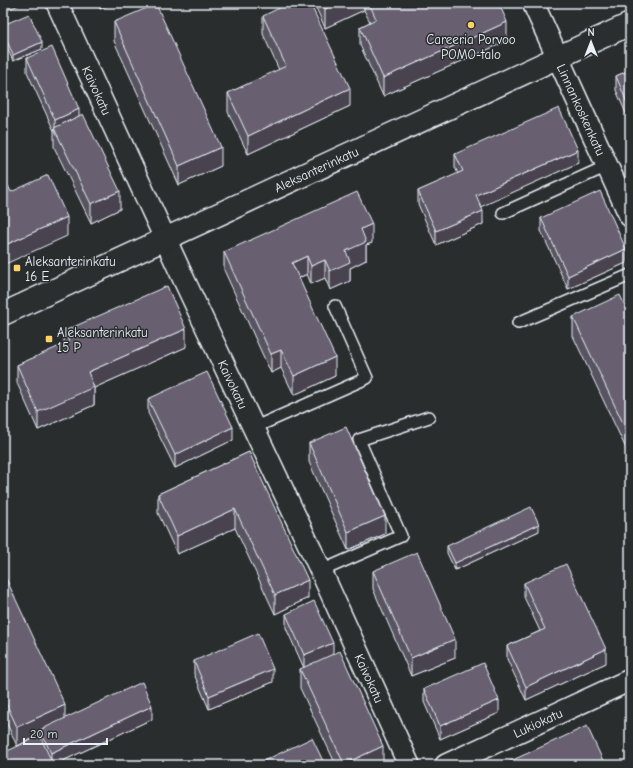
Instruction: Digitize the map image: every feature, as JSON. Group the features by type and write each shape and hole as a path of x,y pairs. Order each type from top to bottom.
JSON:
{"main road":[{"name":"Aleksanterinkatu","path":"3,314 630,24"}],"street":[{"name":"Kaivokatu","path":"58,3 165,239 409,765"},
{"name":"Linnankoskenkatu","path":"533,3 630,216"},
{"name":"Lukiokatu","path":"446,765 630,680"}],"lane":[{"path":"503,213 607,166"},
{"path":"518,324 630,275"},
{"path":"253,428 367,378 335,306"},
{"path":"320,571 401,536 359,440 428,417"}],"building":[{"path":"289,3 310,3 350,88 248,136 228,93 286,66 263,16"},
{"path":"322,3 339,3 325,9"},
{"path":"369,3 499,3 507,22 383,78 360,27 376,19"},
{"path":"156,4 221,147 179,166 114,22"},
{"path":"29,14 42,42 13,55 3,32 3,25"},
{"path":"52,47 79,109 55,120 27,58"},
{"path":"630,70 630,110 616,76"},
{"path":"559,108 578,150 476,195 483,211 436,231 418,191 463,171 455,154"},
{"path":"83,114 120,191 91,204 54,128"},
{"path":"48,175 67,217 3,246 3,182 6,181 11,192"},
{"path":"600,191 626,249 568,276 541,218"},
{"path":"357,192 372,224 361,229 366,242 346,251 350,262 330,271 325,260 311,266 307,256 292,263 335,357 294,376 281,350 271,354 224,252"},
{"path":"167,286 186,329 88,372 94,387 38,412 17,365 69,342 64,331"},
{"path":"620,295 630,317 630,438 573,317"},
{"path":"207,372 233,427 175,455 148,399"},
{"path":"346,427 385,516 348,532 309,443"},
{"path":"249,452 308,580 275,595 235,509 177,536 158,494"},
{"path":"531,507 539,524 455,563 447,546"},
{"path":"417,552 455,639 411,658 373,571"},
{"path":"566,564 606,649 526,687 507,646 545,629 524,583"},
{"path":"3,572 65,705 17,727 3,697"},
{"path":"314,601 333,643 304,655 286,614"},
{"path":"258,633 273,669 209,696 194,661"},
{"path":"340,651 383,746 344,764 300,669"},
{"path":"483,663 499,700 440,726 424,689"},
{"path":"142,682 152,706 51,753 40,730"},
{"path":"587,726 605,765 502,765"},
{"path":"40,736 51,760 40,765 3,765 3,753"},
{"path":"312,738 325,765 255,765"}],"place":[{"name":"Careeria Porvoo POMO-talo","path":"471,25"},
{"name":"Aleksanterinkatu 16 E","path":"17,268"},
{"name":"Aleksanterinkatu 15 P","path":"49,339"}]}
